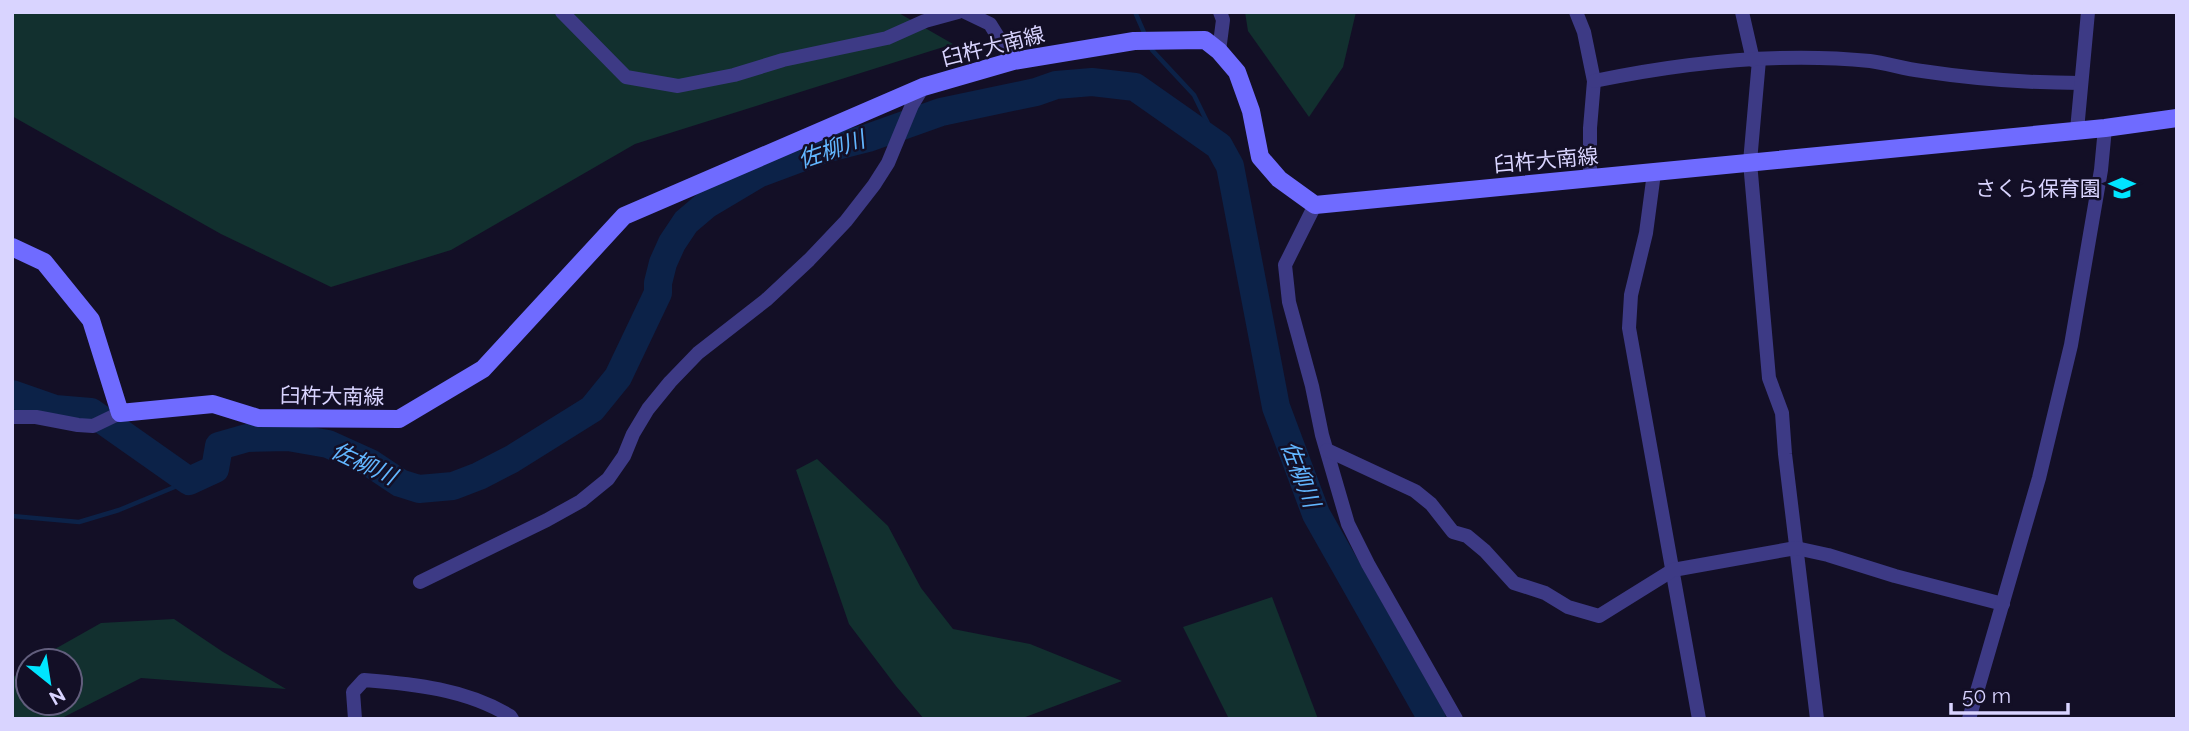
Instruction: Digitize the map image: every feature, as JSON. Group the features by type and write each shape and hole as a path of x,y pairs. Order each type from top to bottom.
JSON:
{"main road":[{"name":"臼杵大南線","path":"120,414 213,404 258,418 399,419 482,369 624,216 923,87 1013,61 1134,41 1205,40 1219,51"},
{"path":"1219,51 1237,72 1251,111 1260,157 1279,179 1315,205"},
{"name":"臼杵大南線","path":"1315,205 2105,128 2177,118"},
{"path":"12,247 44,262 91,320 120,414"}],"street":[{"path":"562,12 626,77 678,86 887,38 925,21 958,12"},
{"path":"965,12 990,24 1013,61"},
{"path":"1219,51 1223,20 1220,12"},
{"path":"1576,12 1584,32 1594,80 1590,179"},
{"path":"1742,12 1756,60 1750,162 1769,378 1782,412 1784,454 1817,719"},
{"path":"2077,130 2088,12"},
{"path":"1594,80 1647,70 1756,60 1817,59 1871,61 1921,71 2032,83 2081,83"},
{"path":"420,582 547,520 580,501 608,479 624,456 648,409 670,382 698,354 783,284 846,221 888,163 912,105 923,87"},
{"path":"1969,719 2039,478 2071,345 2101,170 2105,128"},
{"path":"1654,173 1646,233 1631,295 1629,328 1699,719"},
{"path":"1315,205 1285,265 1289,302 1326,450 1348,524 1456,719"},
{"path":"12,416 93,426 120,414"},
{"path":"1326,450 1415,491 1431,504 1453,532 1467,536 1485,551 1514,583 1545,593 1568,607 1589,615 1599,616 1673,570 1796,548 2003,604"},
{"path":"355,719 353,692 364,680 451,692 493,705 512,719"}],"green space":[{"path":"12,12 897,12 953,44 635,144 451,250 331,287 221,234 12,116"},
{"path":"1245,12 1356,12 1343,67 1309,117 1248,31"},
{"path":"817,459 888,526 921,588 953,629 1030,644 1122,681 1020,719 924,719 849,624 796,470"},
{"path":"1272,597 1318,719 1229,719 1183,627"},
{"path":"174,619 286,689 141,678 84,707 84,647 58,647 101,623"},
{"path":"14,677 14,717 64,717 12,719"}],"waterway":[{"path":"1135,12 1146,37"},
{"path":"1150,45 1194,95 1219,146"},
{"name":"佐柳川","path":"12,394 55,409 91,412 189,481 215,469 219,446 247,438 288,437 328,444 370,463 400,483 419,489 453,486 512,459 592,409 618,377 658,293 663,263 686,222 706,205 758,174 825,149 868,138 941,112 1036,92 1056,85 1092,82 1135,87 1219,146 1230,166 1276,407 1316,514 1432,719"},
{"path":"12,516 79,522 119,510 189,481"}],"place":[{"name":"さくら保育園","path":"2122,188"}]}
